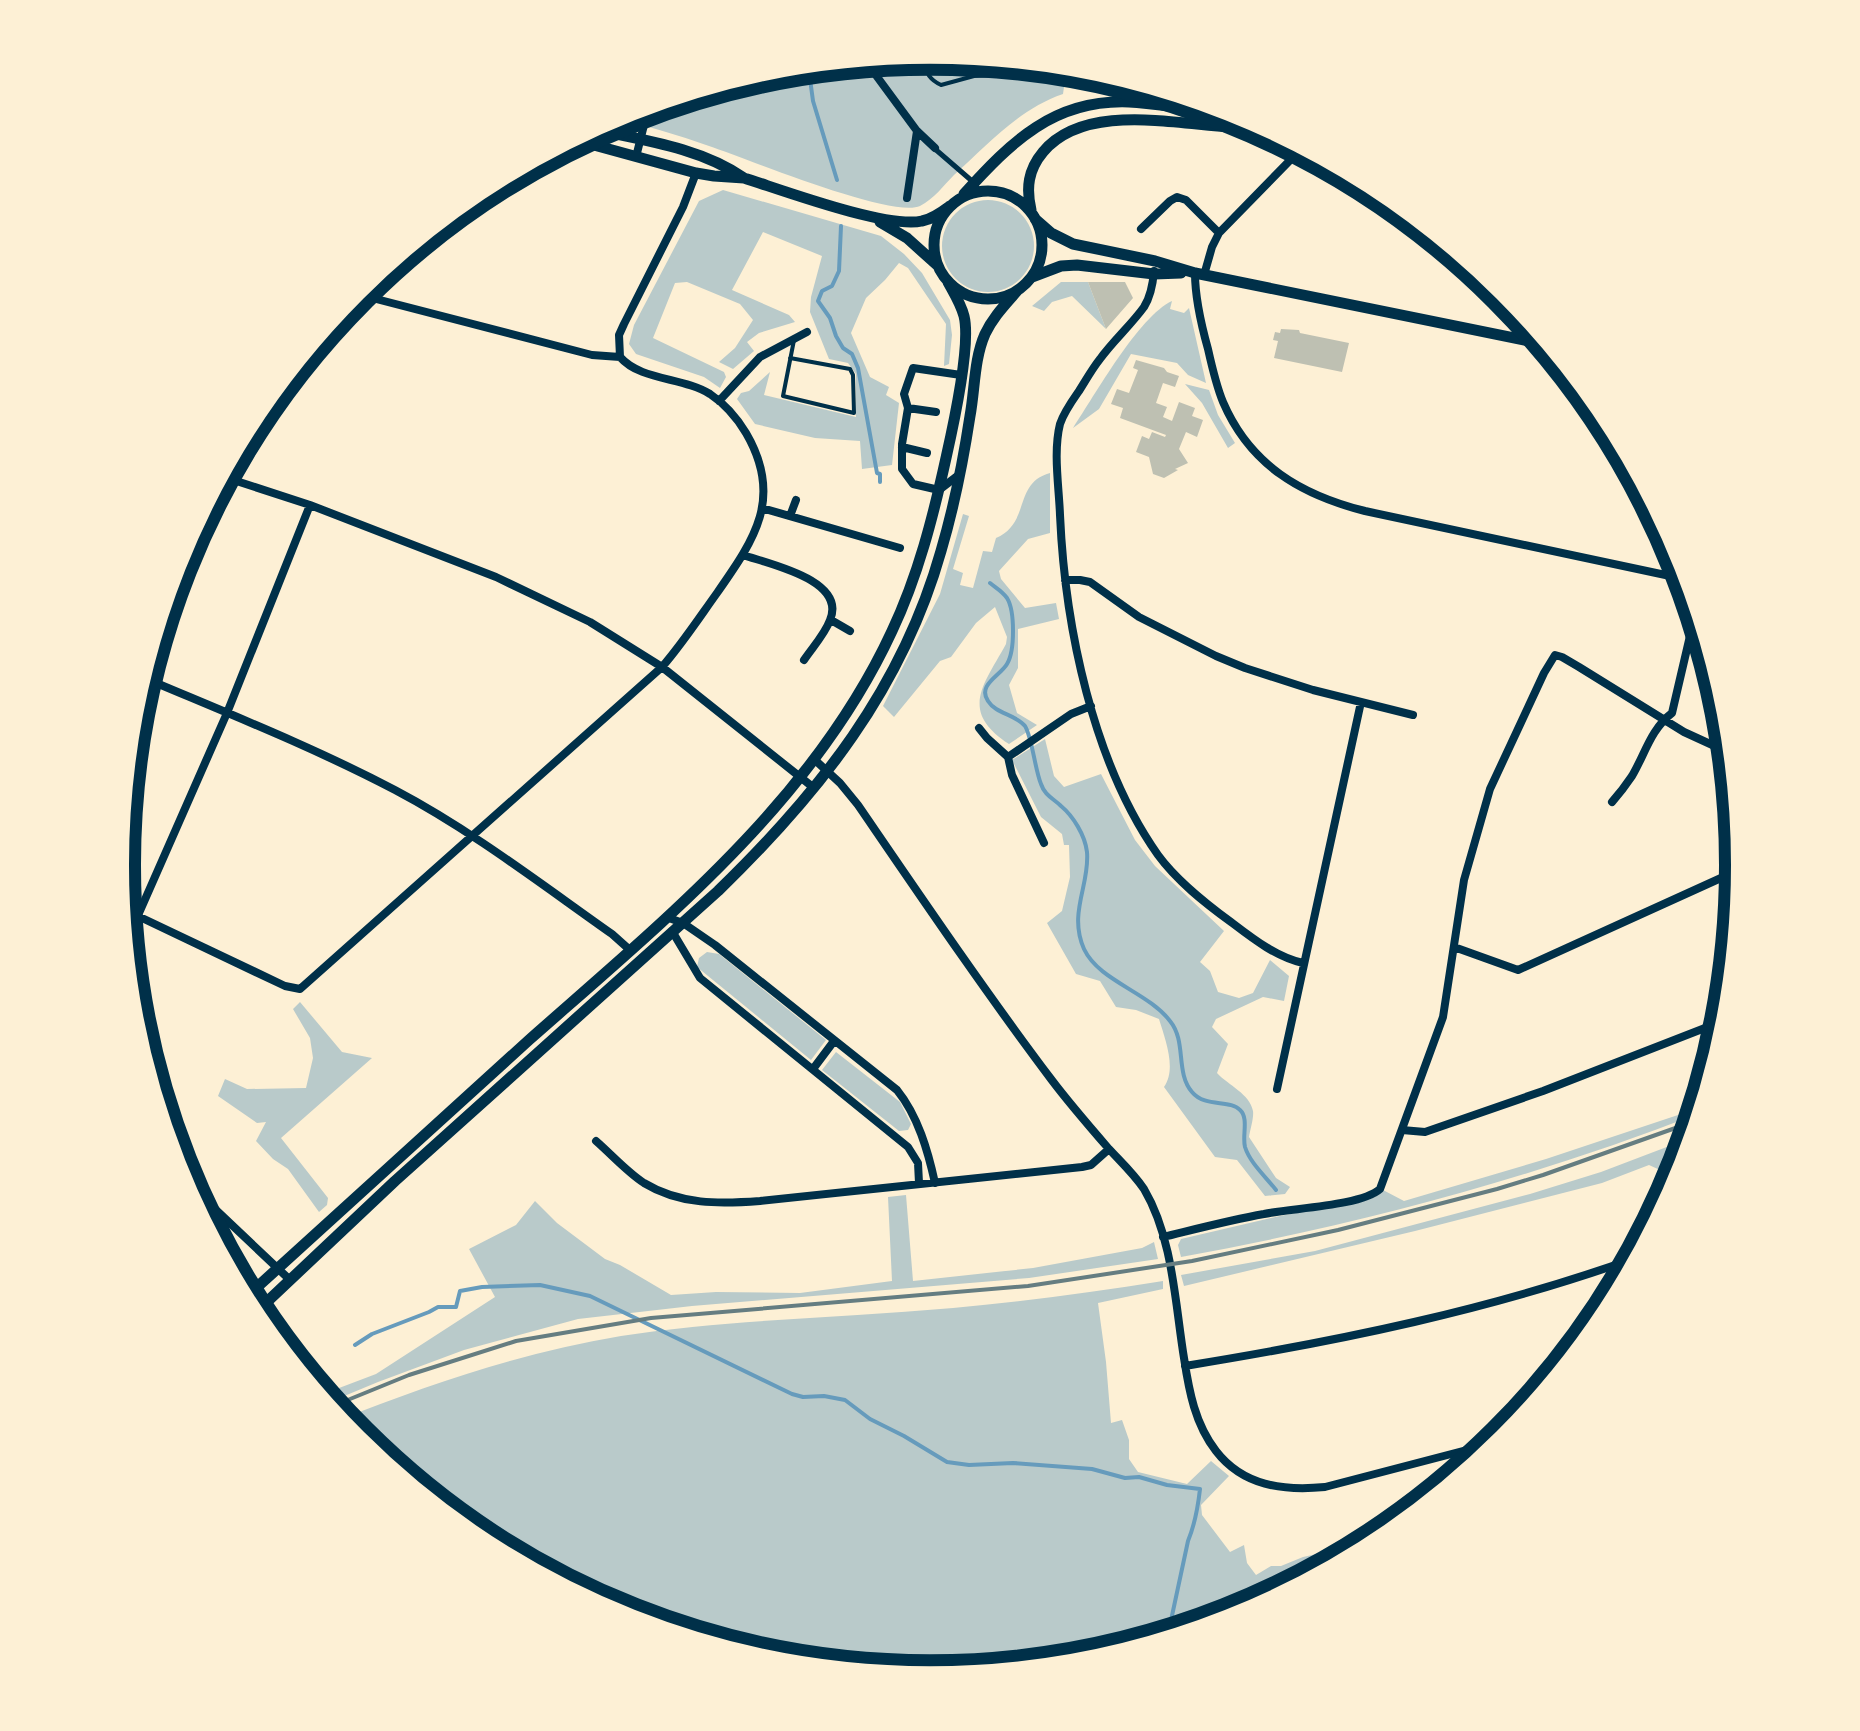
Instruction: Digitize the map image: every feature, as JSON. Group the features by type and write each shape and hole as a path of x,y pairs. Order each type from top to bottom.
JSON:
{"main road":[{"path":"962,198 1017,140 1052,116 1077,107 1116,102 1168,106"},
{"path":"266,1302 760,850 828,771 875,706 933,578 960,474 983,338 995,316 1038,266 1042,249 1040,230 1028,185 1033,167 1046,148 1080,127 1122,119 1226,128"},
{"path":"618,134 711,160 744,178"},
{"path":"594,145 696,173 744,178 872,217 913,223 922,222 962,198 983,191 998,192 1015,198 1051,234 1154,268"},
{"path":"937,266 934,234 950,206"},
{"path":"257,1288 736,850 782,801 858,696 893,630 913,581 938,490 966,336 965,320 937,266 907,238 872,217"},
{"path":"1032,277 1077,264 1154,268 1528,341"},
{"path":"948,282 966,295 985,300 1017,291"},
{"path":"540,1030 551,1042"}],"street":[{"path":"874,72 917,131 975,183"},
{"path":"636,157 644,124"},
{"path":"907,198 917,131"},
{"path":"1293,158 1219,233 1195,288 1222,400 1251,447 1292,483 1324,499 1671,576"},
{"path":"620,356 619,336 696,173"},
{"path":"1141,229 1177,197 1186,200 1219,233"},
{"path":"1154,268 1145,305 1098,362 1061,421 1058,458 1073,630 1104,750 1117,783 1165,864 1244,932 1303,964"},
{"path":"138,916 285,986 300,989 662,667 751,544 762,508 763,486 756,450 733,414 719,401 698,388 630,366 620,356 592,354 372,298"},
{"path":"719,401 760,357 808,332"},
{"path":"960,375 912,368 904,394 908,408 902,447 902,470 913,484 938,490 960,474"},
{"path":"908,408 936,412"},
{"path":"902,447 928,454"},
{"path":"234,481 310,505 496,577 611,633 662,667 814,788"},
{"path":"790,516 796,500"},
{"path":"136,920 227,713 310,505"},
{"path":"762,508 900,548"},
{"path":"744,556 806,577 823,588 833,609 804,660"},
{"path":"1066,580 1090,582 1138,617 1216,656 1276,679 1413,715"},
{"path":"830,620 850,631"},
{"path":"1612,802 1633,774 1651,737 1672,713 1690,635"},
{"path":"1162,1238 1263,1214 1371,1196 1380,1189 1443,1016 1464,880 1490,789 1555,655 1716,748"},
{"path":"156,683 364,774 472,836 612,934 640,963"},
{"path":"1277,1089 1361,702"},
{"path":"1008,757 1072,714 1091,706"},
{"path":"979,728 1008,757 1012,775 1044,843"},
{"path":"814,760 858,805 1048,1075 1144,1190 1170,1268 1197,1416 1212,1446 1236,1471 1265,1485 1287,1489 1325,1487 1471,1449"},
{"path":"1454,947 1518,970 1726,876"},
{"path":"666,917 748,970 897,1090 910,1106 935,1184"},
{"path":"678,928 700,978 908,1147 918,1163 919,1183"},
{"path":"1402,1130 1417,1133 1442,1126 1708,1028"},
{"path":"813,1068 834,1041"},
{"path":"596,1141 643,1182 698,1202 746,1202 1082,1167 1091,1165 1109,1149"},
{"path":"212,1207 289,1279"},
{"path":"1185,1366 1400,1327 1619,1263"}],"lane":[{"path":"928,70 933,81 941,85 974,76 1007,74"},
{"path":"974,72 974,76"},
{"path":"790,358 850,369 854,414 783,396 790,358 794,339"}],"shaded area":[{"path":"930,70 1065,82 1063,94 1005,128 920,206 904,208 850,196 641,125 724,97 826,77"},
{"path":"723,190 881,236 922,273 950,320 949,364 944,366 946,324 908,268 899,263 866,298 851,333 870,377 889,387 886,395 899,403 892,465 862,469 860,441 815,438 755,424 737,399 770,372 764,395 856,417 856,374 848,363 829,359 810,312 822,256 763,232 732,290 789,315 795,322 759,333 747,342 754,351 733,369 719,362 735,348 753,320 740,304 687,282 675,283 653,338 724,372 726,377 720,388 704,377 636,354 629,344 634,325 699,201"},
{"path":"988,200 1006,203 1021,213 1031,228 1031,264 1021,279 1006,289 988,292 970,289 955,279 945,264 942,246 945,228 955,213 970,203"},
{"path":"1061,282 1088,282 1106,329 1072,296 1052,302 1044,311 1032,306"},
{"path":"1172,301 1170,309 1184,313 1189,308 1206,383 1188,375 1177,363 1131,354 1099,409 1073,428 1132,339 1159,309"},
{"path":"1185,384 1209,390 1235,443 1228,448 1202,403"},
{"path":"1050,473 1050,533 1028,539 999,571 1025,608 1056,603 1059,619 1018,629 1018,668 1009,685 1017,713 1037,725 1009,744 984,720 980,709 984,685 1006,644 995,607 976,623 951,657 940,661 894,717 883,706 940,594 963,514 969,516 953,569 963,573 960,585 973,588 983,551 992,552 996,538 1014,523 1031,485"},
{"path":"1045,739 1054,776 1064,787 1101,774 1135,840 1155,866 1224,931 1200,962 1210,971 1218,992 1239,998 1253,993 1270,960 1289,976 1284,1001 1263,997 1216,1019 1212,1027 1228,1044 1217,1073 1251,1105 1249,1137 1276,1178 1290,1187 1285,1194 1265,1196 1237,1160 1215,1157 1164,1087 1170,1063 1159,1019 1116,1007 1100,981 1076,974 1047,923 1062,911 1070,877 1069,845 1064,845 1062,834 1041,817 1012,760"},
{"path":"707,952 719,954 826,1040 811,1060 697,967 699,958"},
{"path":"300,1002 342,1052 372,1058 281,1138 328,1198 319,1212 288,1169 256,1141 266,1122 257,1123 218,1096 225,1079 247,1089 306,1088 313,1058 310,1038 293,1009"},
{"path":"836,1052 900,1102 911,1124 908,1130 899,1131 822,1070"},
{"path":"1686,1112 1684,1119 1637,1137 1509,1179 1379,1215 1181,1257 1181,1239 1364,1200 1383,1190 1404,1201"},
{"path":"1675,1144 1666,1168 1660,1170 1649,1165 1602,1183 1184,1286 1181,1275 1315,1251 1601,1172"},
{"path":"906,1195 913,1281 1033,1268 1142,1248 1154,1242 1158,1259 1029,1278 578,1319 464,1350 339,1398 332,1391 376,1374 495,1297 469,1249 516,1225 535,1201 605,1259 671,1295 800,1293 892,1281 888,1197"},
{"path":"1163,1281 1163,1289 1098,1303 1111,1423 1122,1420 1129,1440 1129,1459 1138,1472 1187,1484 1211,1461 1229,1476 1201,1505 1202,1515 1230,1552 1244,1545 1247,1563 1256,1575 1271,1566 1330,1553 1282,1579 1186,1619 1085,1646 1034,1654 930,1661 826,1654 775,1646 674,1619 578,1579 488,1527 446,1497 354,1414 478,1370 621,1336 1058,1296"}],"building":[{"path":"1088,282 1125,282 1133,298 1106,329"},
{"path":"1281,329 1349,343 1342,372 1274,358 1278,341 1273,340 1275,332 1280,333"},
{"path":"1136,360 1179,376 1175,387 1163,383 1156,403 1167,407 1163,417 1172,421 1179,402 1195,408 1192,416 1203,420 1197,437 1186,432 1179,449 1188,463 1164,478 1153,474 1149,457 1136,452 1142,436 1149,439 1152,432 1166,435 1120,418 1123,408 1111,404 1117,389 1129,393 1138,370 1133,368"}],"waterway":[{"path":"810,79 837,180"},
{"path":"841,226 839,271 818,301 858,368 880,482"},
{"path":"990,583 1010,604 1013,641 1007,664 987,685 985,695 996,709 1025,726 1043,788 1070,815 1084,839 1087,864 1078,923 1084,949 1101,970 1170,1021 1192,1092 1204,1100 1240,1110 1247,1153 1276,1190"},
{"path":"355,1345 438,1307 456,1307 460,1291 540,1285 590,1296 792,1394 845,1400 870,1419 947,1462 1092,1469 1200,1489 1170,1624"}],"railway":[{"path":"343,1402 409,1375 516,1341 651,1318 1028,1286 1192,1261 1338,1230 1497,1189 1681,1126"}]}
